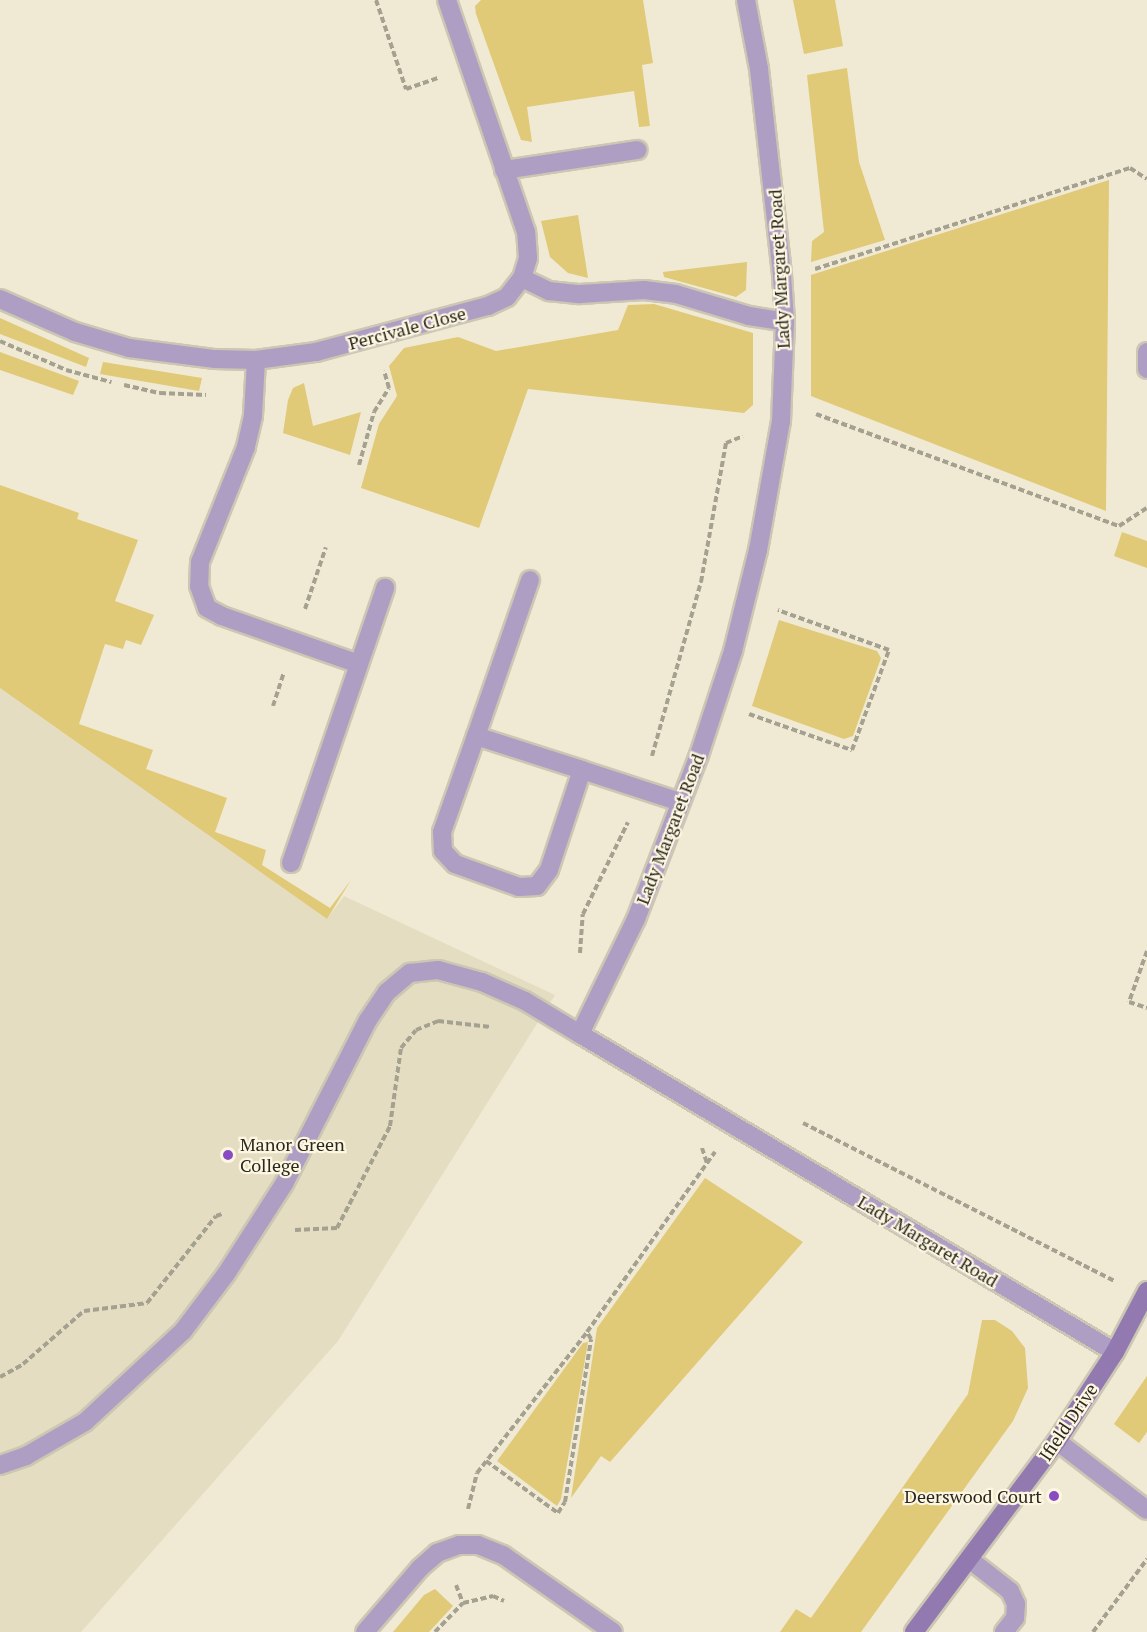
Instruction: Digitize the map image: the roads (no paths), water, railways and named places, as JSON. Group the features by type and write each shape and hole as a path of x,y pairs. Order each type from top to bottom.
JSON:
{"street":[{"path":"447,0 526,232 528,258 522,278 549,291 570,293 644,290 676,294 749,316 785,322"},
{"name":"Lady Margaret Road","path":"746,0 759,69 782,275 785,322 781,421 746,598 716,702 636,919 580,1034 1115,1352"},
{"path":"504,170 638,150"},
{"name":"Percivale Close","path":"0,299 75,332 129,348 215,359 256,360 316,352 488,306 507,297 522,278"},
{"path":"1147,352 1147,369"},
{"path":"256,360 253,416 246,447 200,562 199,586 207,608 222,616 359,664"},
{"path":"530,580 442,832 444,851 455,864 519,887 537,886 549,870 582,770"},
{"path":"291,863 386,588"},
{"path":"476,736 680,802"},
{"path":"0,1465 26,1456 85,1422 137,1377 183,1330 262,1220 284,1184 368,1020 387,992 410,973 438,970 482,982 525,1001 580,1034"},
{"name":"Ifield Drive","path":"914,1632 1057,1441 1115,1352 1145,1294"},
{"path":"1057,1441 1147,1509"},
{"path":"365,1632 420,1568 437,1553 459,1545 478,1545 503,1555 613,1632"},
{"path":"969,1559 1010,1591 1016,1604 1015,1618 1004,1632"}],"place":[{"name":"Manor Green College","path":"228,1155"},
{"name":"Deerswood Court","path":"1054,1496"}]}
